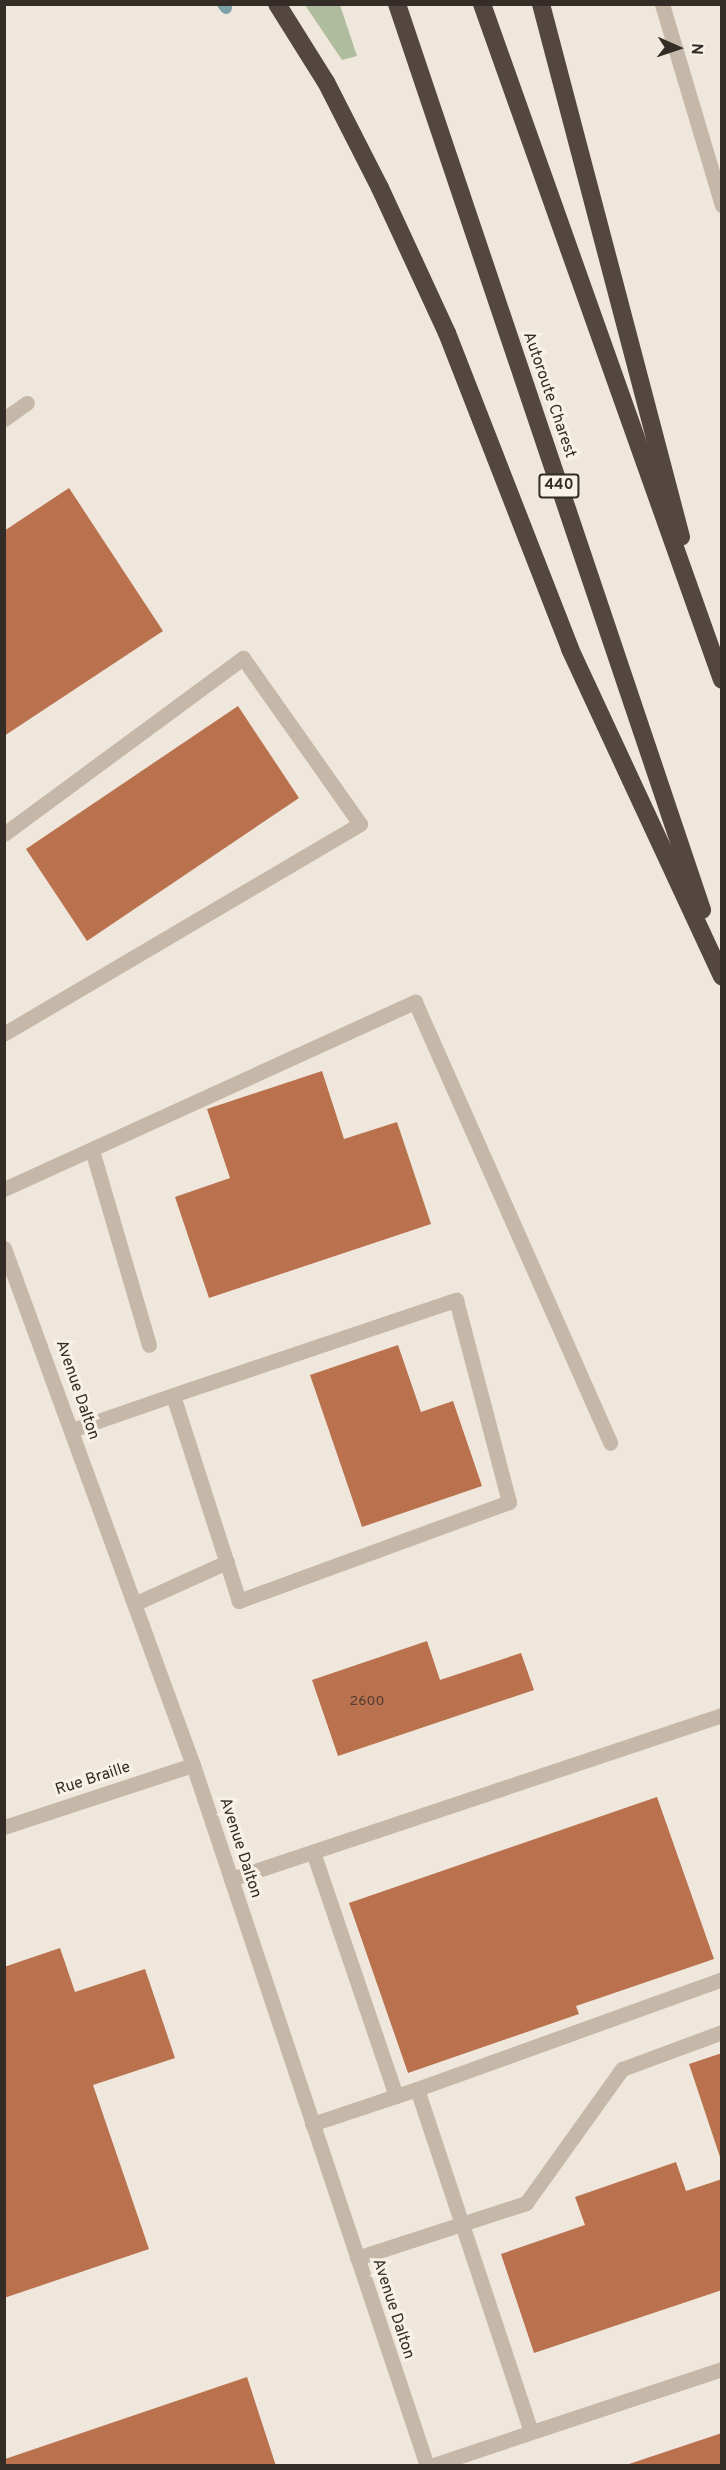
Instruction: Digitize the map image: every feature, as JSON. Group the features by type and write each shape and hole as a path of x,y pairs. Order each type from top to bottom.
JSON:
{"highway":[{"path":"277,4 332,91 380,188 451,343 570,649 722,976"},
{"name":"Autoroute Charest","path":"397,4 722,968"},
{"path":"482,4 722,680"},
{"path":"541,4 714,657"}],"street":[{"path":"662,4 722,205"},
{"path":"4,419 27,403"},
{"path":"4,834 243,658 360,824 4,1034"},
{"path":"4,1189 416,1002 610,1443"},
{"path":"92,1149 149,1346"},
{"name":"Avenue Dalton","path":"4,1248 136,1603 193,1765 428,2466"},
{"path":"72,1430 173,1395 456,1300 509,1502 239,1601 173,1395"},
{"path":"136,1603 227,1562"},
{"path":"231,1879 722,1716"},
{"name":"Rue Braille","path":"4,1827 193,1765"},
{"path":"313,1852 396,2096"},
{"path":"312,2124 417,2089 722,1979"},
{"path":"357,2258 526,2203 621,2069 722,2032"},
{"path":"417,2089 531,2432"},
{"path":"428,2466 722,2369"}],"green space":[{"path":"305,5 340,5 357,56 342,60"}],"building":[{"path":"69,488 163,631 4,736 4,531"},
{"path":"238,706 299,798 87,941 26,849"},
{"path":"322,1071 344,1139 397,1122 431,1224 209,1298 175,1197 230,1178 207,1109"},
{"path":"398,1345 421,1412 453,1401 482,1486 362,1527 310,1375"},
{"path":"427,1641 440,1680 521,1653 534,1690 338,1756 312,1680"},
{"path":"657,1797 714,1959 576,2006 579,2014 408,2073 349,1903"},
{"path":"60,1948 75,1992 145,1969 175,2058 93,2085 149,2249 4,2298 4,1967"},
{"path":"722,2053 722,2160 721,2160 689,2064"},
{"path":"676,2162 686,2191 722,2179 722,2290 534,2353 501,2254 585,2225 575,2197"},
{"path":"247,2377 276,2466 5,2466 5,2459"},
{"path":"722,2433 722,2466 626,2466 626,2465"}],"waterway":[{"path":"223,4 226,8"}]}
